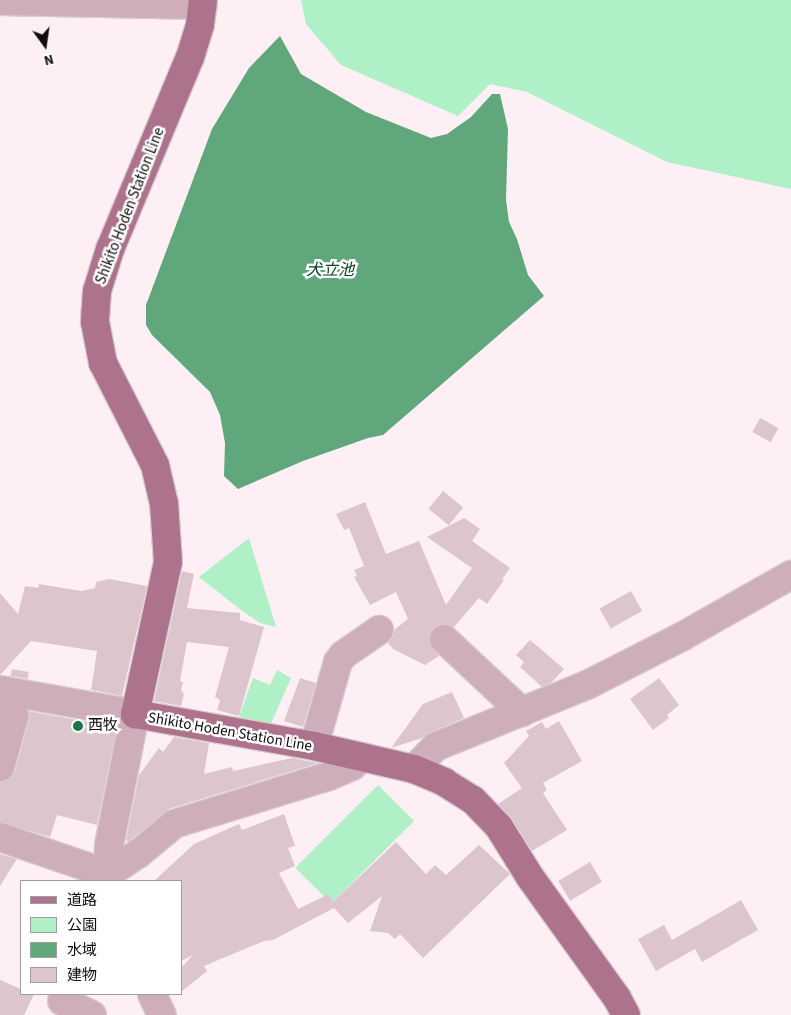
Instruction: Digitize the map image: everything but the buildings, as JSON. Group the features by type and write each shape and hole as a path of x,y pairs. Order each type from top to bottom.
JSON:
{"main road":[{"name":"Shikito Hoden Station Line","path":"203,2 200,25 190,57 110,249 97,290 95,322 103,363 155,465 164,503 168,562 135,714 314,746 414,769 444,782 473,800 500,827 530,877 617,998 626,1015"}],"street":[{"path":"0,1 203,2"},
{"path":"414,769 435,747 587,685 683,636 791,575"},
{"path":"314,746 338,662 343,655 379,630"},
{"path":"444,639 522,712"},
{"path":"0,767 14,716 2,701 1,691 135,714 109,845 106,878"},
{"path":"106,878 174,824 329,776 352,766 362,757"},
{"path":"0,837 106,878"},
{"path":"152,995 162,1015"},
{"path":"61,1003 92,1015"}],"green space":[{"path":"301,0 791,0 791,189 667,162 527,92 490,84 458,116 341,65 306,24"},
{"path":"249,538 276,627 260,623 199,577"},
{"path":"277,670 291,678 271,724 239,717 253,678 270,685"},
{"path":"378,785 414,821 331,904 295,868"}],"water":[{"name":"犬立池","path":"280,36 301,74 366,112 431,138 447,134 471,117 492,94 500,94 508,129 506,200 509,222 517,239 528,275 544,296 383,435 368,438 303,461 238,489 224,476 225,443 220,415 210,392 152,335 146,325 146,305 212,129 249,68"}],"place":[{"name":"西牧","path":"78,726"}]}
